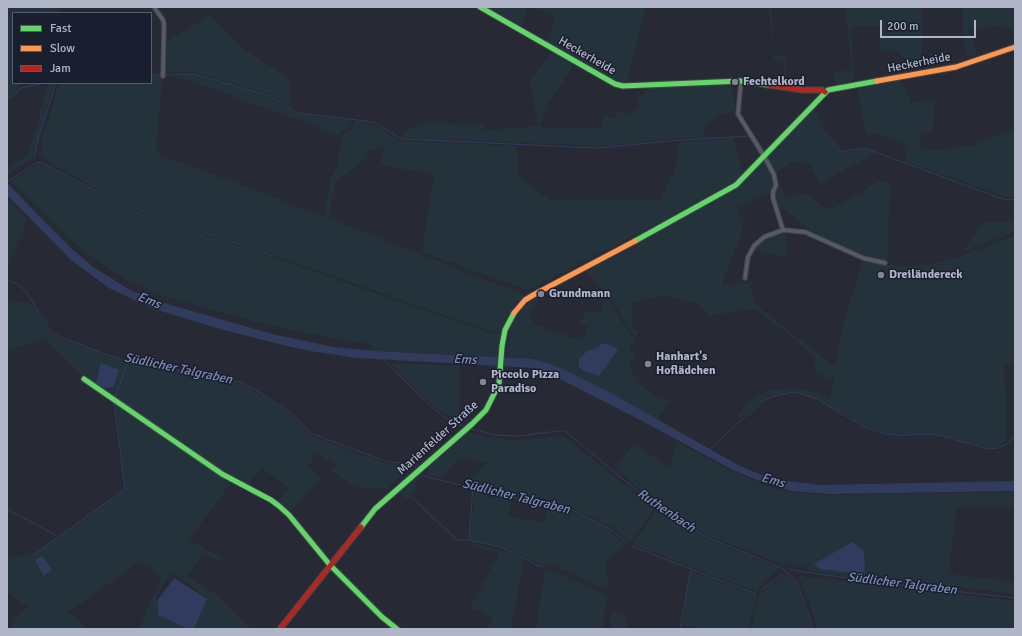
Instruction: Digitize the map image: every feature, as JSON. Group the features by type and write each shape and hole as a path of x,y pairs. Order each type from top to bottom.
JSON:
{"main road":[{"name":"Heckerheide","path":"480,7 615,84 623,86 741,82 803,90 822,90 825,92"},
{"name":"Heckerheide","path":"581,268 689,212 736,185 825,92 834,88 956,66 1015,47"},
{"name":"Marienfelder Straße","path":"280,629 375,509 480,416 489,405 497,388 501,369 505,330 520,305 535,294 581,268"},
{"path":"84,379 222,474 271,500 279,506 289,515 330,565 382,617 397,629"}],"street":[{"path":"154,7 164,24 163,76"},
{"path":"741,82 738,114 774,175 776,185 773,192 773,198 783,230"},
{"path":"745,278 748,257 754,246 764,237 783,230 800,231 863,258 885,263"}],"shaded area":[{"path":"7,7 55,7 60,12 12,12 12,84 21,84 10,97 7,97"},
{"path":"484,7 526,7 522,28"},
{"path":"533,7 646,7 627,82 617,82 546,42 556,16"},
{"path":"769,7 771,7 774,54 786,57 786,84 803,87 805,89 784,85 784,61 774,60"},
{"path":"845,7 922,7 923,38 920,68 904,72 905,58 897,52 879,51 880,26 851,26 854,78 837,85 834,72 852,70"},
{"path":"963,7 1015,7 1015,30 1001,26 969,30 977,54 968,57 963,39"},
{"path":"209,15 245,50 289,78 290,106 270,94 193,72 166,73 167,42"},
{"path":"553,50 575,63 550,101 539,127 601,128 604,116 614,119 618,110 630,116 639,105 637,100 649,87 731,84 736,110 717,117 704,126 705,137 602,146 402,138 404,132 424,123 484,125 484,130 538,126 530,81"},
{"path":"194,75 270,97 298,114 352,121 350,126 346,129 342,128 343,130 339,135 177,76"},
{"path":"152,76 162,76 156,149 162,158 163,156 256,190 525,295 516,303 507,316 501,329 497,357 374,351 371,344 336,339 272,326 166,297 128,281 85,252 12,181 38,164 44,164 116,203 493,334 493,332 116,200 41,157 42,139 59,84 152,84"},
{"path":"900,79 912,103 936,99 932,132 921,132 919,148 933,150 975,145 1015,128 1015,197 1009,198 904,161 908,146 874,133 867,136 857,89 859,86"},
{"path":"48,84 54,84 32,158 7,175 7,168 29,154"},
{"path":"814,107 823,129 818,128 794,136 788,134"},
{"path":"355,121 372,124 401,141 517,146 518,176 549,200 660,200 675,170 679,142 733,138 743,172 733,183 708,198 528,290 422,252 434,174 380,165 384,147 368,150 362,162 335,182 329,216 324,214 332,177 336,169 342,136 344,133 351,130"},
{"path":"819,130 843,154 863,149 876,153 820,183 810,165 791,162 775,175 767,157 787,136 794,138"},
{"path":"763,162 766,163 773,176 774,187 771,192 736,209 744,227 721,285 749,283 756,303 762,310 835,366 845,318 863,259 887,265 928,265 964,255 1015,236 1015,363 1004,364 1007,441 997,447 988,448 944,435 930,433 884,433 864,425 817,398 793,391 774,395 761,400 739,419 737,416 751,400 769,391 793,388 816,392 830,400 834,379 816,374 814,356 757,309 709,315 701,305 664,296 632,302 633,329 639,332 636,337 633,334 614,304 585,269 737,187"},
{"path":"879,181 890,182 887,261 864,256 810,233 811,230 785,210 778,210 775,205 774,194 778,187 782,188 786,198 807,193 815,201 831,210"},
{"path":"7,199 28,220 7,265"},
{"path":"984,221 1015,221 1015,231 963,252"},
{"path":"778,233 787,233 785,257 754,250 764,239"},
{"path":"580,271 583,273 555,288 545,296 546,290"},
{"path":"535,297 539,299 529,315 536,325 582,341 588,327 580,323 586,311 600,312 606,299 611,304 629,333 635,339 628,349 635,355 629,365 638,383 654,395 669,400 658,420 618,397 506,357 509,331 514,320 523,307","holes":["603,343 616,347 587,351 596,348"]},
{"path":"7,300 33,305 49,331 57,337 115,359 240,384 288,412 305,431 314,437 381,462 411,467 388,488 369,489 352,484 332,472 337,465 317,453 307,467 322,477 289,513 277,502 289,488 270,474 261,468 248,486 233,479 84,377 44,338 7,351"},
{"path":"390,363 460,366 459,416 456,421 432,404"},
{"path":"115,402 232,481 189,540 223,558 221,560 203,554 187,577 213,592 252,629 194,629 207,599 173,572 165,581 155,599 158,600 158,615 188,629 139,629 162,579 152,570 153,567 150,565 149,568 141,561 68,612 88,629 11,629 13,619 28,607 7,592 7,557 33,555 126,489","holes":["42,556 52,569 46,574"]},
{"path":"468,432 491,438 515,441 559,436 565,437 654,509 630,542 612,527 573,508 464,484 488,462 459,459 439,478 428,475 427,467"},
{"path":"677,442 733,472 769,487 792,492 825,495 1015,492 1015,507 957,508 948,574 1015,582 1015,594 946,585 946,588 810,571 802,566 784,563 783,565 702,533 671,509 655,503 615,468 634,444 670,468"},
{"path":"419,473 423,476 415,484 416,489 410,497 406,499 398,492"},
{"path":"475,490 512,498 508,516 544,523 547,506 573,512 608,529 626,545 610,556 607,560 608,586 606,589 546,563 545,566 537,563 514,550 470,539"},
{"path":"658,509 669,512 701,536 779,569 761,584 757,592 632,544"},
{"path":"472,544 497,549 524,558 511,629 488,629 493,618 479,610 470,608 499,553 472,546"},
{"path":"545,568 607,595 602,629 536,629"},
{"path":"691,571 757,596 749,629 712,629 682,626"},
{"path":"787,574 795,582 798,588 811,629 751,629 760,593"},
{"path":"800,576 1015,601 1015,629 818,629 804,587 799,578"},
{"path":"611,612 627,617 626,629 610,629"}],"water":[{"name":"Ems","path":"7,183 72,249 93,267 130,290 157,301 272,334 334,347 374,351 532,359 550,364 618,397 738,465 759,474 781,480 820,485 1015,481 1015,491 828,494 792,491 769,485 733,470 644,422 546,372 535,368 358,358 316,352 220,329 151,308 109,288 71,260 7,195"},
{"path":"603,343 618,349 599,376 584,371 579,367 579,359 587,351 596,348"},
{"path":"101,363 119,370 113,387 105,388 96,383"},
{"path":"852,542 864,551 865,574 820,569 814,564"},
{"path":"42,556 52,569 44,576 35,560"},
{"path":"174,578 207,599 194,629 188,629 158,615 158,600"}],"waterway":[{"path":"166,75 193,74 270,96 298,113 373,122 402,139 598,148 680,140 749,136"},
{"path":"152,75 161,75"},
{"path":"7,98 12,97 21,88 40,84"},
{"path":"34,158 38,139 56,84"},
{"path":"788,135 794,137 819,129 823,131 842,152 864,148 1003,199 1015,199"},
{"path":"7,182 36,163 40,162 115,201 273,256"},
{"name":"Südlicher Talgraben","path":"7,280 19,285 27,293 50,330 58,336 110,356 133,362 240,382 290,412 307,430 315,435 382,460"},
{"name":"Ruthenbach","path":"381,358 444,417 463,426"},
{"path":"115,397 128,362"},
{"path":"710,449 762,401 793,392 817,399 863,426 884,434 931,434 988,449 998,448 1009,443 1015,436"},
{"path":"33,555 125,489 114,402"},
{"name":"Ruthenbach","path":"471,429 495,435 519,436 565,431 653,504 668,510 702,535 781,568 788,573 797,582 813,629"},
{"name":"Südlicher Talgraben","path":"386,461 412,465 415,467"},
{"name":"Südlicher Talgraben","path":"420,473 424,476 497,494 570,509 610,529 628,544"},
{"path":"473,488 469,540 497,546 514,552 536,565 544,567"},
{"path":"363,519 373,507 392,490"},
{"path":"411,497 457,540 468,540"},
{"path":"7,509 57,536"},
{"name":"Südlicher Talgraben","path":"631,546 756,594"},
{"path":"680,629 691,569"},
{"name":"Südlicher Talgraben","path":"790,569 891,584 1015,598"},
{"name":"Südlicher Talgraben","path":"761,590 783,574"}],"traffic: fast":[{"path":"480,7 615,84 623,86 741,81 768,85"},
{"path":"635,241 736,185 828,90 877,81"},
{"path":"361,527 375,509 486,410 499,384 502,346 505,330 514,313"},
{"path":"84,379 222,474 271,500 279,506 289,515 330,565 382,617 397,629"}],"traffic: slow":[{"path":"877,81 956,67 1015,47"},
{"path":"514,313 525,300 535,294 635,241"}],"traffic: jam":[{"path":"768,85 803,90 822,90 825,92"},
{"path":"280,629 361,527"}],"place":[{"name":"Fechtelkord","path":"735,82"},
{"name":"Dreiländereck","path":"881,275"},
{"name":"Grundmann","path":"541,294"},
{"name":"Hanhart's Hoflädchen","path":"648,364"},
{"name":"Piccolo Pizza Paradiso","path":"483,382"}]}
